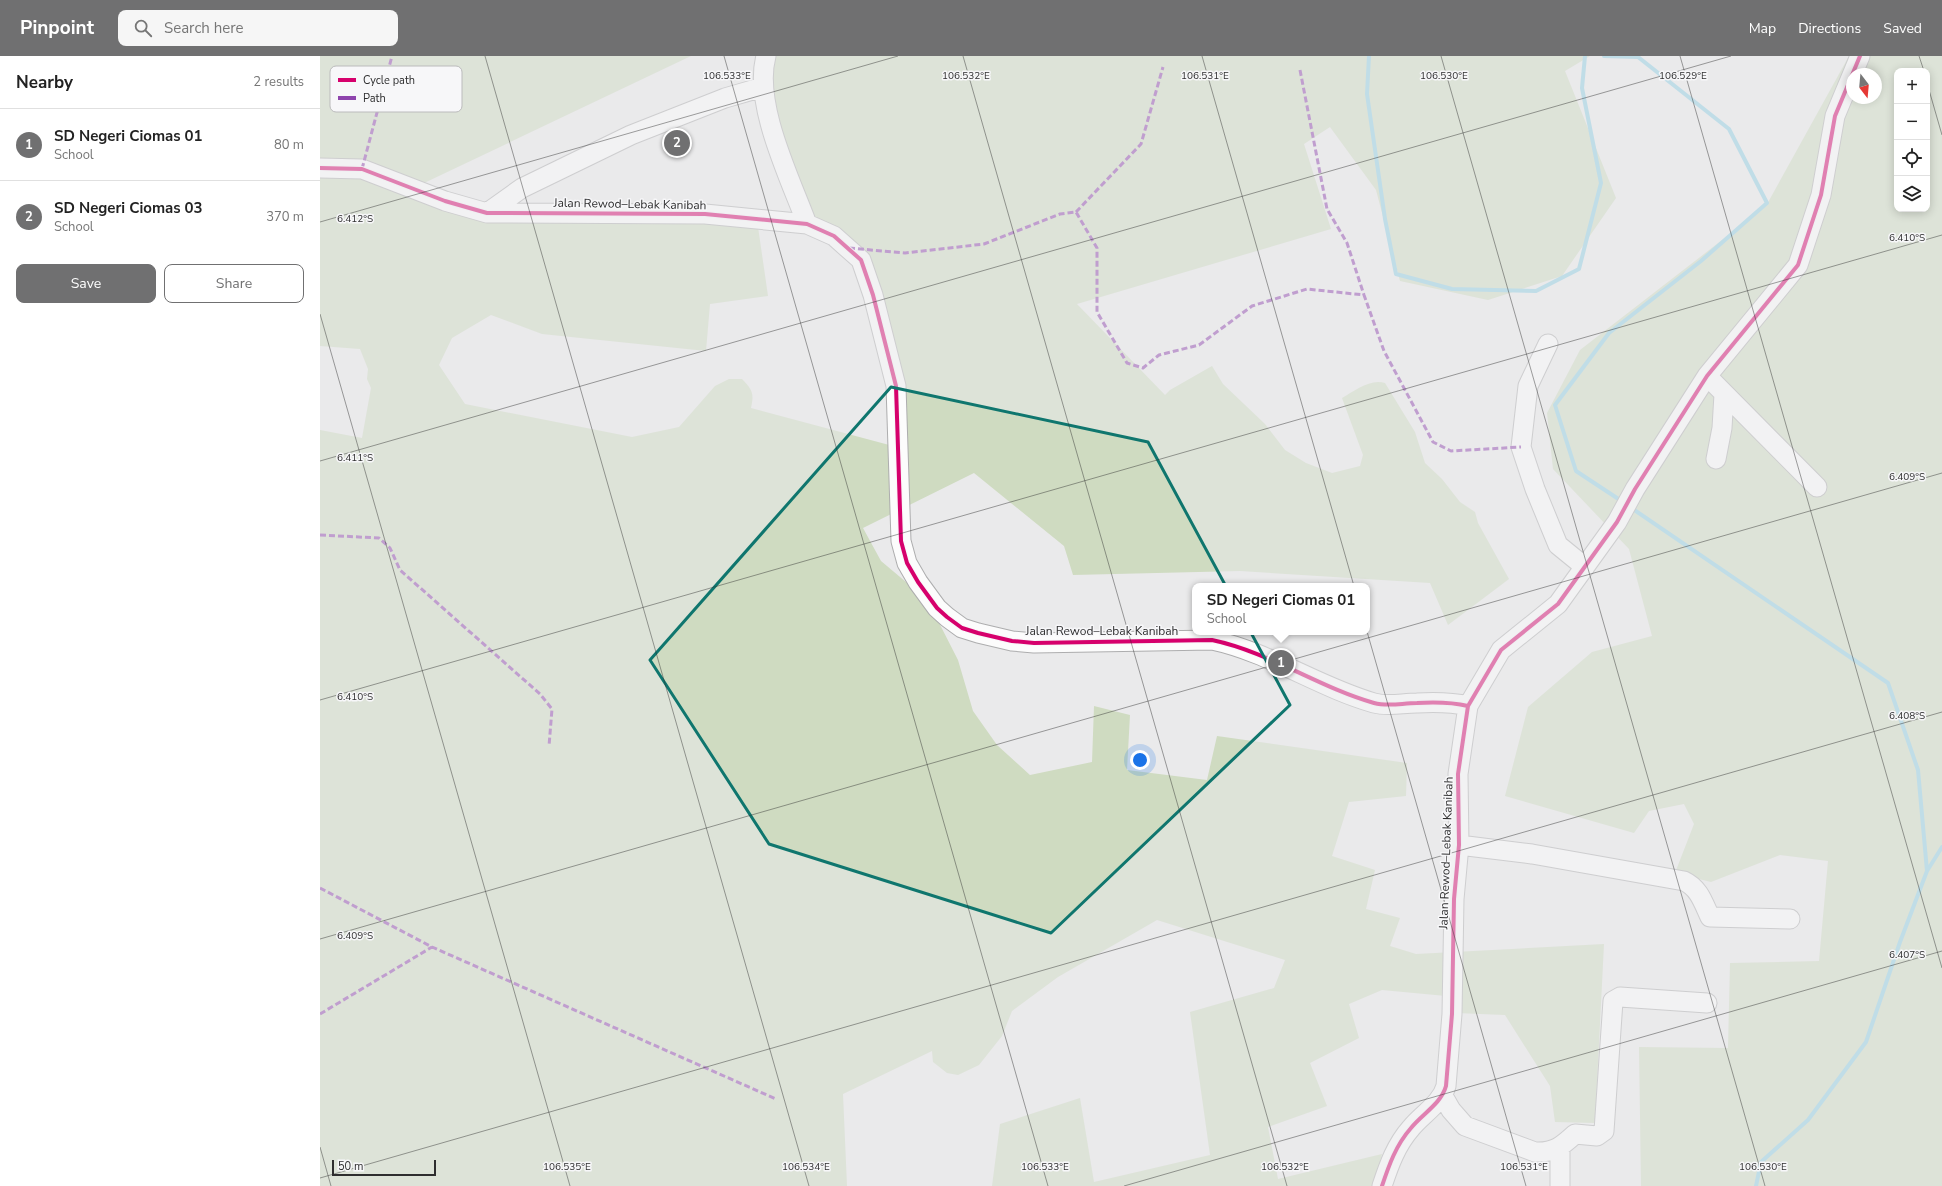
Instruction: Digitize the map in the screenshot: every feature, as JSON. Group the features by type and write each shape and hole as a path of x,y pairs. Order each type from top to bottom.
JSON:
{"street":[{"path":"766,56 764,87 765,106 773,134 807,224"},
{"path":"1468,706 1501,650 1558,604 1617,522 1635,489 1707,376 1798,265 1821,195 1835,116 1860,56"},
{"path":"487,213 522,188 631,135 725,98 764,87"},
{"name":"Jalan Rewod–Lebak Kanibah","path":"320,168 362,169 445,201 487,213 704,214 807,224 834,236 861,260 873,295 896,386 900,541 907,564 937,608 962,628 1012,641 1034,643 1212,640 1230,644 1301,672 1336,689 1388,706 1416,703 1452,702 1468,706 1458,774 1459,846 1454,899 1452,1014 1446,1086 1443,1096"},
{"path":"1548,344 1528,386 1521,447 1535,489 1558,545 1585,567"},
{"path":"1707,376 1818,487"},
{"path":"1716,459 1722,428 1724,394"},
{"path":"1459,846 1532,854 1684,881 1694,886 1710,917 1790,919"},
{"path":"1382,1186 1394,1153 1410,1128 1443,1096 1451,1110 1465,1126 1535,1152 1547,1153 1560,1148 1575,1134 1597,1136 1604,1131 1613,1001 1620,997 1707,1003"},
{"path":"1560,1148 1560,1186"}],"highlighted area":[{"path":"891,387 1148,442 1290,705 1051,933 769,844 650,660"}],"green space":[{"path":"320,56 691,56 422,184 475,209 757,220 768,296 710,304 706,351 542,334 491,315 452,338 439,365 465,404 632,437 679,427 715,386 729,379 742,379 752,392 751,408 893,446 893,407 860,253 808,224 762,90 764,56 1590,56 1565,71 1616,198 1562,276 1488,300 1400,281 1376,190 1330,127 1304,144 1331,229 1077,304 1165,395 1170,390 1212,366 1223,384 1265,424 1285,450 1306,463 1332,473 1360,466 1363,455 1342,398 1368,384 1374,382 1385,383 1415,432 1425,463 1442,479 1460,502 1475,512 1478,523 1509,579 1448,625 1430,583 1240,571 1073,575 1064,546 974,473 863,528 881,561 906,582 933,611 958,660 973,711 997,745 1030,775 1092,762 1094,706 1130,715 1127,770 1207,780 1217,736 1407,763 1406,796 1349,802 1332,856 1375,870 1366,909 1400,918 1390,946 1416,954 1604,944 1595,1123 1555,1122 1550,1086 1505,1015 1456,1013 1446,996 1382,990 1349,1004 1359,1038 1310,1063 1327,1106 1268,1127 1278,1179 1382,1154 1374,1186 992,1186 1000,1124 1080,1098 1094,1182 1210,1155 1190,1012 1274,988 1285,960 1157,920 1058,977 1012,1011 1002,1036 979,1065 958,1075 947,1073 933,1062 932,1051 843,1094 847,1186 320,1186 320,430 362,438 371,388 367,379 368,369 360,349 320,346"},
{"path":"1849,56 1942,56 1942,1186 1641,1186 1639,1047 1728,1048 1730,963 1819,961 1828,861 1780,855 1711,882 1675,873 1694,824 1684,804 1649,811 1634,833 1505,796 1528,707 1592,652 1652,636 1629,549 1553,469 1547,413 1580,350 1766,206"}],"waterway":[{"path":"1369,56 1367,94 1385,219 1396,274 1452,289 1536,291 1579,269 1601,183 1582,88 1585,56"},
{"path":"1604,56 1638,57 1729,129 1767,203 1701,261 1609,333 1555,405 1576,471 1623,502"},
{"path":"1630,507 1888,683 1918,770 1927,871"},
{"path":"1756,1186 1761,1162 1808,1120 1866,1042 1900,942 1927,871 1942,847"}],"marked path":[{"path":"389,66 392,56"},
{"path":"1076,212 1141,144 1163,67"},
{"path":"1300,70 1327,209 1347,243 1364,295"},
{"path":"362,169 377,112"},
{"path":"849,248 905,253 984,244 1060,214 1076,212 1097,248 1097,312 1127,363 1143,368 1159,355 1199,345 1252,306 1307,289 1364,295 1384,351 1433,442 1451,451 1521,447"},
{"path":"320,535 379,538 390,548 400,570 540,694 552,709 549,746"},
{"path":"320,888 432,947 776,1099"},
{"path":"320,1014 432,947"}],"cycle path":[{"path":"1468,706 1501,650 1558,604 1617,522 1635,489 1707,376 1798,265 1821,195 1835,116 1860,56"},
{"path":"320,168 362,169 445,201 487,213 705,214 807,224 834,236 861,260 873,295 896,386 901,541 907,563 918,582 937,608 947,617 962,628 978,633 1012,641 1034,643 1212,640 1233,645 1274,661 1333,688 1374,703 1390,705 1442,703 1468,706 1458,774 1459,845 1454,899 1452,1014 1446,1086 1436,1104 1415,1123 1401,1141 1390,1163 1382,1186"}],"place":[{"name":"SD Negeri Ciomas 03","path":"677,143"},
{"name":"SD Negeri Ciomas 01","path":"1281,663"}]}
